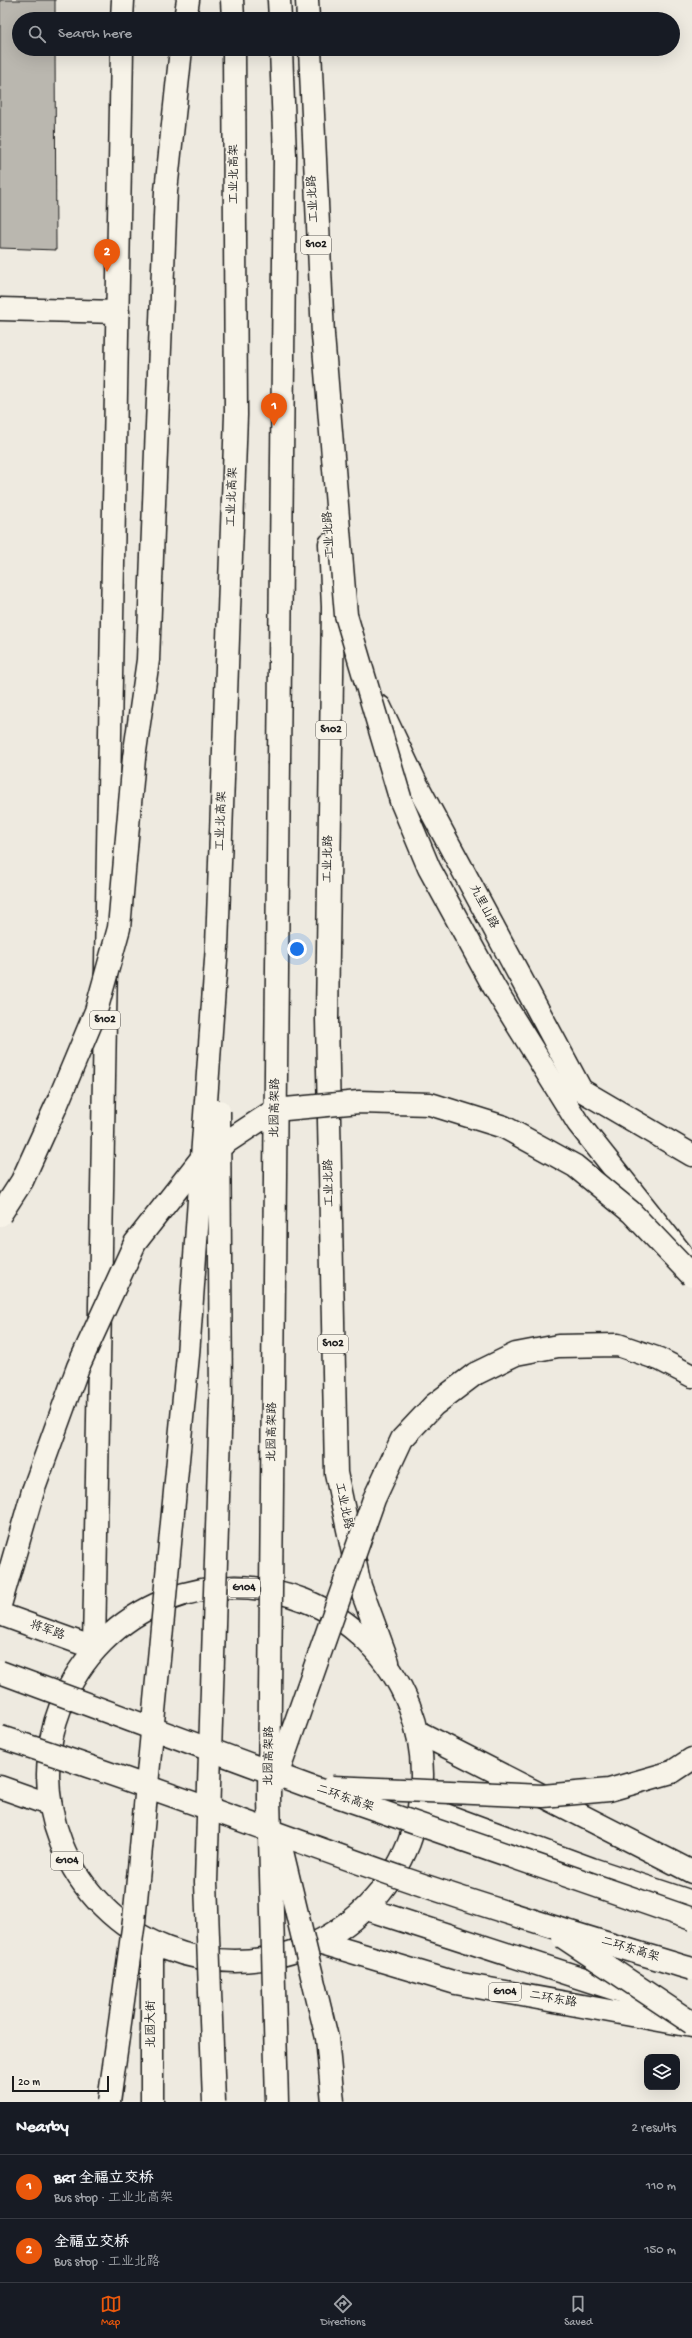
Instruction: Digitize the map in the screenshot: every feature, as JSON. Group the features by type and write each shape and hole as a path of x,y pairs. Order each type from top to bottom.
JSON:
{"main road":[{"path":"122,12 123,0"},
{"path":"184,0 184,12"},
{"path":"185,12 188,0"},
{"path":"232,0 233,12"},
{"path":"279,0 280,12"},
{"path":"308,0 309,12"},
{"name":"S102","path":"94,1648 122,56"},
{"path":"0,1215 22,1180 57,1104 96,1011 119,928 134,758 148,660 166,191 180,56"},
{"name":"工业北高架","path":"217,946 236,415 234,56"},
{"name":"北园高架路","path":"277,2102 269,1798 285,165 281,56"},
{"path":"310,56 323,335 346,615 401,801 433,875 494,987 578,1123 692,1266"},
{"name":"工业北路","path":"310,56 313,172 333,607 327,1019 336,1473 360,1586 388,1662"},
{"path":"0,309 118,312"},
{"name":"九里山路","path":"333,607 416,783 581,1090 692,1155"},
{"path":"109,2102 134,1921 188,1355 217,946"},
{"path":"214,2102 206,1882 221,1400 217,946"},
{"path":"0,1605 32,1491 78,1367 135,1243 201,1159 276,1110 359,1102 430,1104 504,1127 575,1166 631,1212 692,1276"},
{"path":"333,2102 328,2038 269,1798 374,1499 402,1439 434,1406 475,1374 516,1354 558,1346 618,1345 660,1359 692,1376"},
{"name":"G104","path":"212,1586 281,1590 343,1618 388,1662 420,1733 421,1806 402,1862 367,1909 322,1943 269,1960 152,1947 102,1910 67,1862 48,1804 48,1748 63,1694 94,1648 148,1606 212,1586"},
{"name":"将军路","path":"0,1614 94,1648"},
{"name":"二环东高架","path":"0,1672 308,1786 692,1919"},
{"path":"420,1733 692,1872"},
{"name":"二环东高架","path":"0,1737 77,1761 405,1879 543,1925 692,1969"},
{"path":"308,1786 543,1796 609,1790 672,1772 692,1759"},
{"path":"0,1787 48,1804"},
{"path":"421,1806 592,1869 692,1902"},
{"path":"367,1909 692,2014"},
{"path":"543,1925 692,2024"},
{"name":"二环东路","path":"322,1943 456,1983 692,2024"},
{"name":"北园大街","path":"152,1947 152,2102"},
{"path":"269,1960 270,2102"}],"building":[{"path":"0,0 55,0 55,12 12,12 12,56 55,56 56,250 0,248"}],"place":[{"name":"全福立交桥","path":"107,272"},
{"name":"BRT 全福立交桥","path":"274,426"}]}
